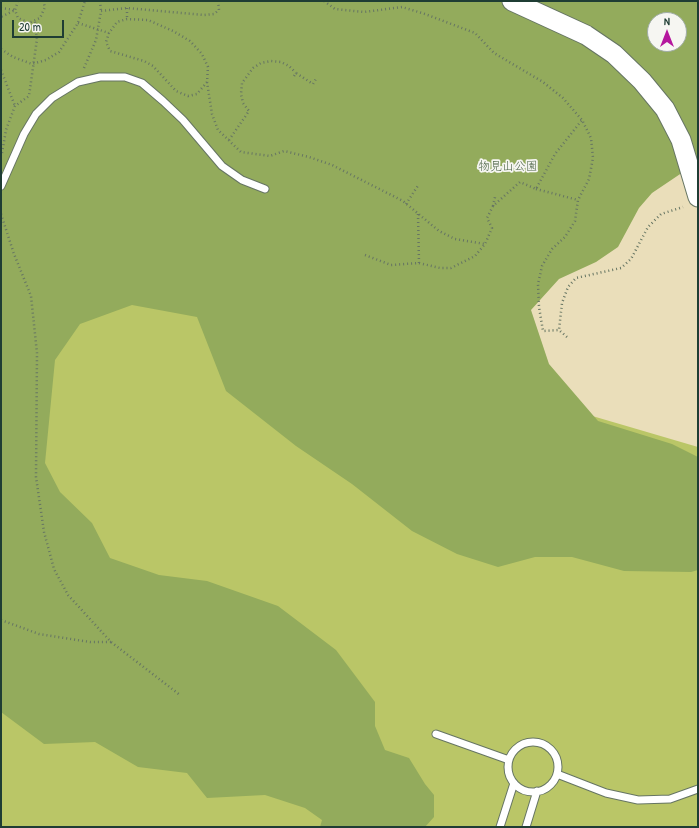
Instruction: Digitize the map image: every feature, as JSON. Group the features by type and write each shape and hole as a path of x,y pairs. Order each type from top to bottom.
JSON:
{"street":[{"path":"512,1 586,35 614,54 642,81 665,109 681,140 694,194"}],"lane":[{"path":"1,186 7,176 24,134 36,114 52,98 78,82 100,76 125,77 142,83 183,120 222,166 242,180 265,189"},
{"path":"436,734 509,760"},
{"path":"524,743 541,743 554,753 557,760 557,774 551,784 545,789 537,792 528,791 514,783 508,768 509,760 512,753 524,743"},
{"path":"557,774 606,793 638,800 670,799 698,789"},
{"path":"500,827 514,783"},
{"path":"526,827 537,792"}],"path":[{"path":"1,17 14,10 18,1"},
{"path":"14,10 18,18 23,22 35,22 43,14 45,7 43,1"},
{"path":"1,49 13,57 32,64 46,60 59,52 78,23 84,1"},
{"path":"78,82 96,40 101,11 100,1"},
{"path":"101,11 127,8 204,15 214,14 219,10 218,1"},
{"path":"324,1 335,9 364,12 402,7 475,33 494,53 543,82 563,98 582,120 592,138 593,158 589,179 578,200 575,221 565,236 552,249 542,266 538,284 538,307 543,331 559,330 567,337"},
{"path":"1,8 14,10"},
{"path":"127,8 128,19"},
{"path":"207,82 197,94 188,96 176,91 153,66 144,61 110,51 106,42 109,33 117,22 128,19 148,20 173,31 190,42 202,54 208,67 207,82 212,114 218,130 241,152 270,156 284,151 315,159 358,178 406,204 439,231 455,239 485,244"},
{"path":"7,176 2,160 2,145 15,106 29,96 32,64 37,40 35,22"},
{"path":"78,23 109,33"},
{"path":"229,140 249,111 244,103 242,88 246,75 253,68 261,63 271,61 281,62 290,66 296,73 313,84 318,77"},
{"path":"1,70 15,106"},
{"path":"536,189 555,154 582,120"},
{"path":"493,206 520,182 536,189 578,200"},
{"path":"406,204 419,184"},
{"path":"559,330 562,303 568,286 576,278 621,268 631,259 648,227 661,214 694,194"},
{"path":"365,255 390,265 419,263 440,268 451,268 475,256 485,244 492,228 487,218 495,198"},
{"path":"418,213 419,263"},
{"path":"1,214 14,254 31,296 37,353 36,477 48,547 54,569 68,595 111,642 180,695"},
{"path":"1,226 4,220"},
{"path":"1,620 39,634 90,642 111,642"}],"green space":[{"name":"物見山公園","path":"1,1 698,1 698,162 652,193 639,208 618,247 596,262 559,279 531,310 549,364 598,421 672,444 698,457 698,570 691,572 624,571 572,557 535,557 498,567 457,554 412,531 352,484 296,446 226,391 197,317 132,305 80,324 55,360 45,463 60,492 92,523 110,558 159,575 207,581 278,606 336,650 375,702 375,726 385,750 409,758 425,784 434,795 434,817 425,827 320,827 322,820 305,808 265,795 207,798 187,773 138,767 95,742 44,744 1,712"},
{"path":"54,258 698,447 698,827 1,827 1,381"}]}
